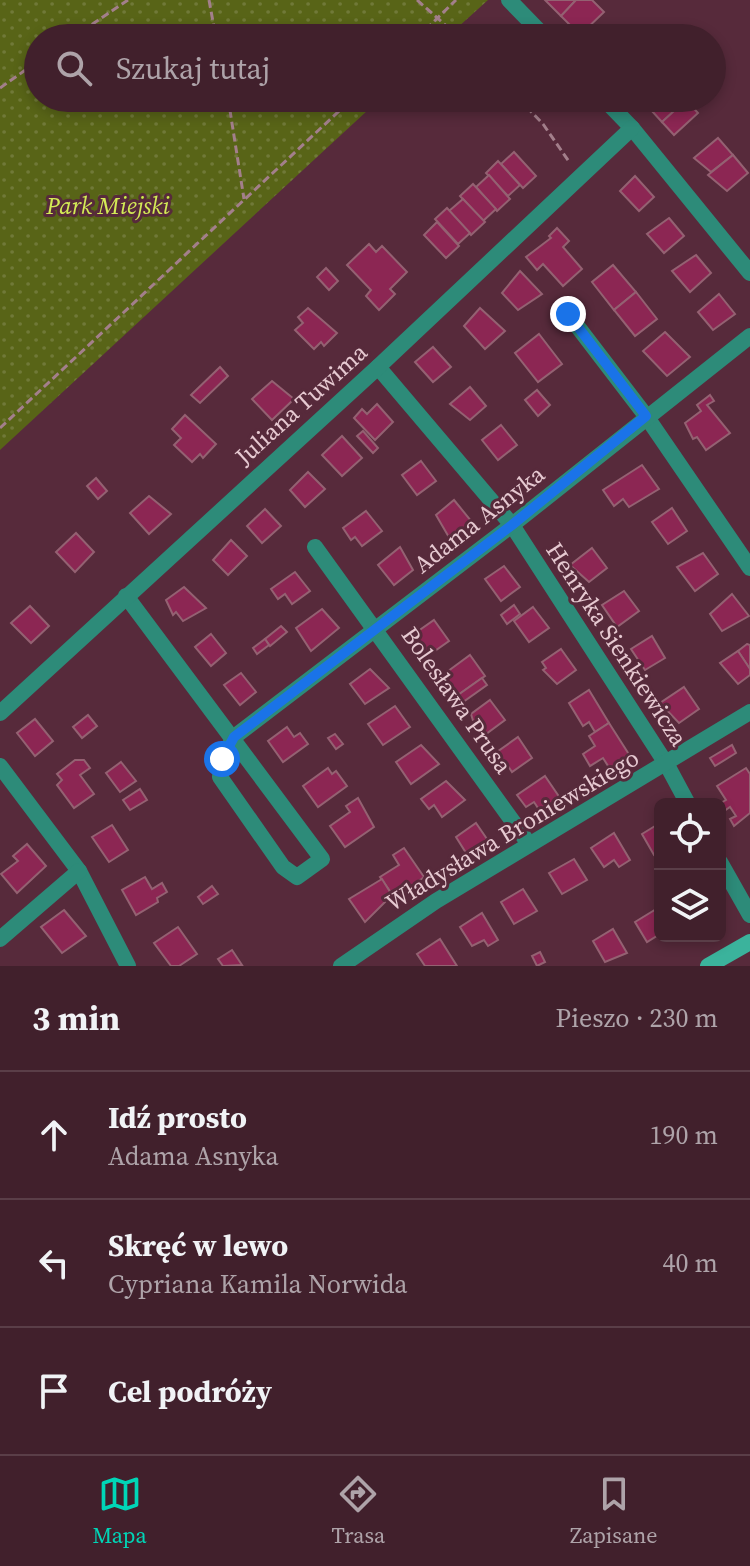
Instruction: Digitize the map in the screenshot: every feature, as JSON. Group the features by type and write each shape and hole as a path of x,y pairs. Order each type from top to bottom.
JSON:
{"main road":[{"path":"708,966 750,942"}],"street":[{"path":"509,0 532,24"},
{"path":"617,112 750,273"},
{"name":"Juliana Tuwima","path":"0,713 378,367 632,128"},
{"path":"568,314 646,416 750,568"},
{"name":"Adama Asnyka","path":"234,737 512,525 750,336"},
{"name":"Henryka Sienkiewicza","path":"378,367 512,525 667,765 685,798"},
{"name":"Bolesława Prusa","path":"315,547 376,627 529,844"},
{"path":"126,596 234,737 322,859 297,877 283,867 220,777 222,759 234,737"},
{"name":"Władysława Broniewskiego","path":"341,966 436,901 667,765 750,712"},
{"path":"0,766 79,871 128,966"},
{"path":"725,870 750,915"},
{"path":"0,939 79,871"}],"path":[{"path":"93,24 128,0"},
{"path":"209,0 213,24"},
{"path":"417,0 445,24"},
{"path":"432,24 456,0"},
{"path":"0,88 24,71"},
{"path":"230,112 244,199"},
{"path":"0,428 338,112"},
{"path":"531,112 580,176"}],"green space":[{"name":"Park Miejski","path":"0,0 488,0 461,24 24,24 24,112 366,112 0,450"}],"building":[{"path":"545,0 576,0 561,16"},
{"path":"576,0 592,0 604,12 591,24 569,24 561,16"},
{"path":"653,112 673,112 662,122"},
{"path":"673,112 698,113 674,135 662,122"},
{"path":"718,138 733,155 711,172 694,158"},
{"path":"514,152 536,176 523,188 501,164"},
{"path":"733,155 748,173 727,191 708,175"},
{"path":"498,161 520,185 508,196 486,173"},
{"path":"489,175 510,199 497,211 476,187"},
{"path":"635,176 654,197 639,211 620,191"},
{"path":"473,184 496,209 483,221 460,196"},
{"path":"463,199 485,222 471,235 449,211"},
{"path":"447,208 470,233 458,244 435,219"},
{"path":"669,218 684,236 664,253 647,234"},
{"path":"437,222 459,246 446,258 424,235"},
{"path":"557,228 569,241 563,247 582,269 563,286 543,264 537,270 526,257 551,238 549,236"},
{"path":"369,244 376,252 382,246 407,272 390,289 395,294 379,310 366,296 371,290 347,265"},
{"path":"696,255 711,273 690,292 672,271"},
{"path":"613,265 636,292 614,310 592,282"},
{"path":"326,268 338,281 329,290 317,277"},
{"path":"520,271 542,294 518,310 502,293"},
{"path":"636,292 657,319 635,336 614,310"},
{"path":"719,294 735,314 713,330 698,312"},
{"path":"308,308 337,333 324,346 321,342 314,349 295,330 303,323 298,317"},
{"path":"480,308 505,331 485,349 464,326"},
{"path":"665,332 690,357 667,376 643,351"},
{"path":"539,334 562,364 538,382 515,353"},
{"path":"433,347 451,367 433,382 415,362"},
{"path":"220,367 228,376 200,403 191,395"},
{"path":"272,381 294,399 272,420 252,399"},
{"path":"470,387 486,406 470,420 450,404"},
{"path":"537,390 550,405 538,416 525,400"},
{"path":"710,395 714,401 707,405 730,433 706,450 697,437 693,439 685,423 701,411 697,405"},
{"path":"377,404 393,422 375,440 354,418 362,409 367,414"},
{"path":"185,415 216,444 203,458 200,454 192,462 174,445 181,438 172,429"},
{"path":"501,425 517,445 498,460 482,440"},
{"path":"363,431 378,448 373,453 357,436"},
{"path":"342,436 362,458 342,476 322,455"},
{"path":"421,461 436,481 417,495 402,475"},
{"path":"642,465 659,489 629,507 623,499 614,506 603,490"},
{"path":"308,472 325,489 305,507 290,490"},
{"path":"96,478 107,491 98,499 87,486"},
{"path":"149,496 171,514 149,534 130,513"},
{"path":"454,500 472,522 450,539 436,515"},
{"path":"672,508 687,531 668,544 652,522"},
{"path":"265,509 281,526 262,543 247,526"},
{"path":"366,511 382,531 362,546 355,537 351,540 343,528"},
{"path":"76,533 94,552 75,572 56,552"},
{"path":"231,540 247,556 228,575 213,560"},
{"path":"400,547 413,570 394,585 378,565"},
{"path":"592,548 607,568 589,582 570,565"},
{"path":"703,553 718,574 695,591 677,567"},
{"path":"504,566 520,587 501,601 485,579"},
{"path":"295,572 310,591 292,604 285,594 278,599 271,589"},
{"path":"184,587 206,608 183,621 176,612 173,615 166,600"},
{"path":"624,591 639,611 617,627 602,605"},
{"path":"732,594 749,616 722,631 710,614"},
{"path":"514,605 520,614 507,624 501,615"},
{"path":"30,606 49,626 31,643 11,623"},
{"path":"533,607 549,628 529,642 514,621"},
{"path":"322,609 339,628 311,651 296,628"},
{"path":"434,620 449,641 429,655 414,634"},
{"path":"281,626 287,632 270,646 265,639"},
{"path":"211,634 226,653 211,666 195,647"},
{"path":"652,636 665,658 645,670 631,649"},
{"path":"265,639 269,645 257,654 253,648"},
{"path":"750,645 750,669 738,651"},
{"path":"561,649 576,670 557,684 543,670 546,668 542,662"},
{"path":"738,651 750,669 750,675 738,684 720,663"},
{"path":"470,655 485,676 458,695 440,677"},
{"path":"370,669 389,688 365,704 350,684"},
{"path":"241,673 256,692 240,705 224,685"},
{"path":"482,678 487,685 463,702 458,695"},
{"path":"684,687 699,709 679,723 660,703"},
{"path":"589,690 609,723 595,732 589,722 583,726 569,703"},
{"path":"490,700 505,720 486,734 479,724 475,727 471,714"},
{"path":"395,706 410,727 383,745 368,724"},
{"path":"88,715 97,726 82,738 73,727"},
{"path":"35,719 53,741 35,756 17,733"},
{"path":"609,723 630,756 610,769 603,758 590,766 583,754 595,746 589,736"},
{"path":"287,727 294,737 300,733 308,744 283,762 268,741"},
{"path":"335,734 343,744 336,749 328,738"},
{"path":"518,737 532,758 512,772 506,763 502,766 494,754"},
{"path":"421,745 439,764 411,784 396,762"},
{"path":"732,745 736,753 715,766 710,758"},
{"path":"75,760 84,760 90,768 80,775 94,794 74,808 57,785 62,780 57,774"},
{"path":"121,762 136,781 120,792 106,773"},
{"path":"328,768 332,774 336,771 347,786 318,807 303,786"},
{"path":"746,768 750,774 750,813 734,826 730,819 736,816 730,807 726,810 726,798 717,786"},
{"path":"545,776 560,798 540,811 534,802 526,807 517,795"},
{"path":"446,781 465,800 442,817 434,805 429,809 421,799"},
{"path":"140,789 147,800 130,810 123,800"},
{"path":"358,798 374,827 345,847 330,826 350,812 346,806"},
{"path":"476,823 489,842 468,856 456,837"},
{"path":"112,825 128,850 109,862 92,837"},
{"path":"654,827 654,855 642,834"},
{"path":"614,833 630,860 619,867 614,860 604,867 591,848"},
{"path":"27,844 46,866 17,893 1,874 18,861 13,856"},
{"path":"404,848 424,877 404,893 401,888 392,894 380,877 399,865 393,855"},
{"path":"574,859 587,880 562,894 549,873"},
{"path":"145,877 152,889 162,883 167,892 157,898 158,902 136,915 122,890"},
{"path":"382,879 392,895 365,922 349,899"},
{"path":"212,886 218,894 203,904 198,897"},
{"path":"523,889 537,911 514,924 501,902"},
{"path":"64,910 86,936 62,953 41,927"},
{"path":"654,910 654,938 647,942 635,922"},
{"path":"482,913 498,940 488,946 484,940 472,946 460,927"},
{"path":"178,927 197,954 179,966 171,966 154,943"},
{"path":"613,929 627,953 605,962 593,941"},
{"path":"440,939 457,966 425,966 417,954"},
{"path":"232,950 242,965 223,966 218,959"},
{"path":"540,952 545,962 537,966 532,956"}],"route":[{"path":"222,759 234,737 512,525 646,416 568,314"}]}
